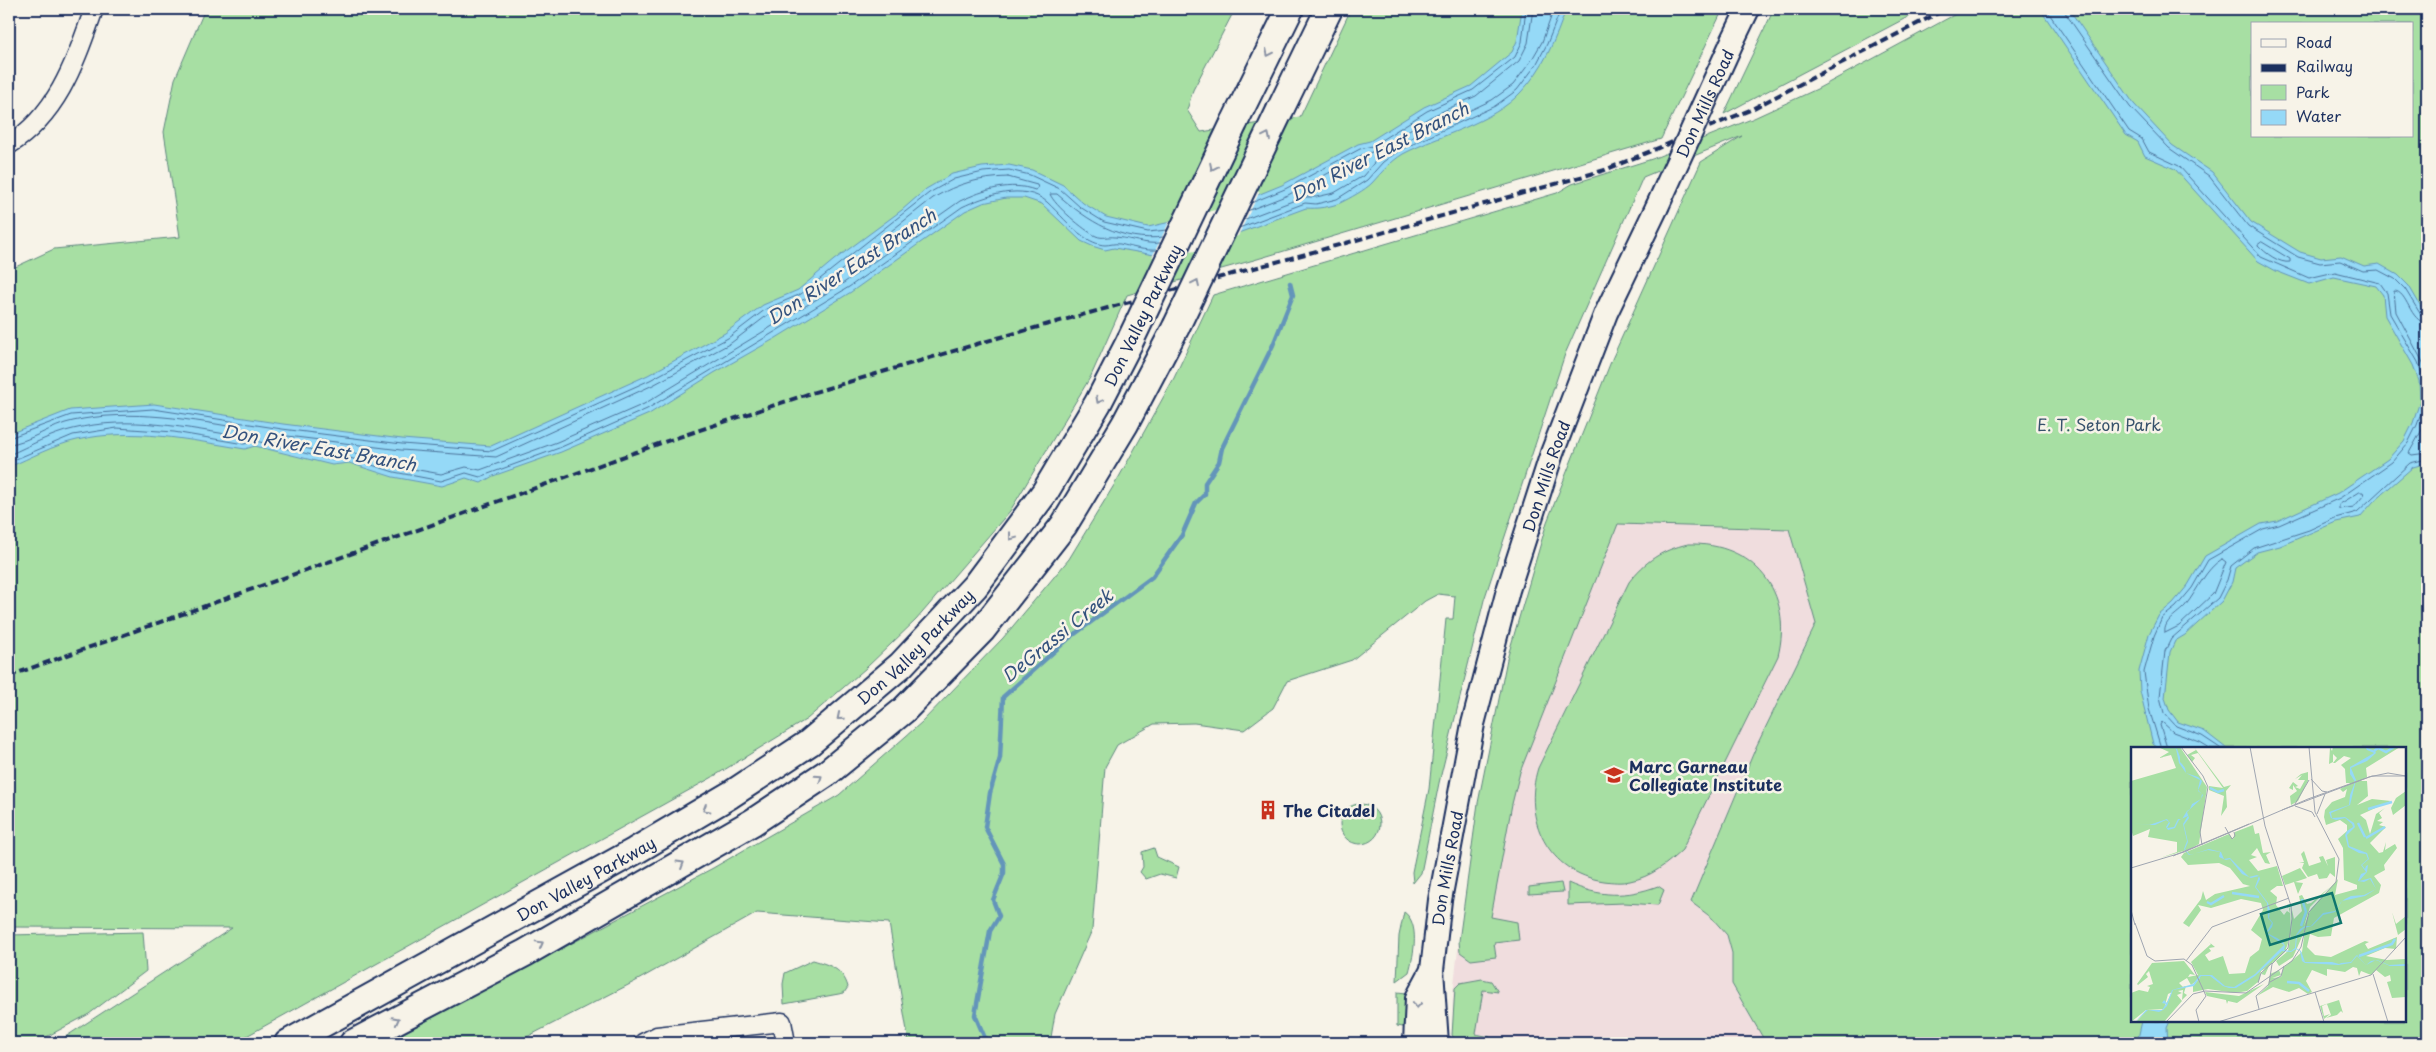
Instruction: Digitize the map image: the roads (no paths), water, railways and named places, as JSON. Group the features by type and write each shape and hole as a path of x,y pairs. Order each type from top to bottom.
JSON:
{"highway":[{"name":"Don Valley Parkway","path":"288,1043 635,851 730,795 809,743 901,665 975,586 1045,492 1098,403 1130,341 1290,9"},
{"name":"Don Valley Parkway","path":"353,1043 533,948 753,822 826,773 903,711 982,630 1064,525 1125,424 1176,327 1329,9"}],"main road":[{"name":"Don Mills Road","path":"1437,1043 1432,970 1441,894 1473,724 1508,590 1556,444 1606,313 1748,9"},
{"name":"Don Mills Road","path":"1415,1043 1417,998 1432,970"}],"street":[{"path":"9,145 34,126 66,83 94,9"},
{"path":"643,1043 657,1036 782,1022 786,1043"}],"water":[{"name":"Don River East Branch","path":"1522,9 1566,9 1548,53 1536,74 1521,92 1509,103 1481,120 1403,154 1390,164 1369,186 1340,203 1332,206 1306,208 1195,249 1154,255 1114,248 1105,250 1092,246 1081,241 1042,204 1024,198 1006,198 983,203 965,211 851,292 649,414 561,452 493,476 481,483 466,478 442,486 393,477 349,463 332,465 255,446 245,449 161,436 140,435 98,436 68,442 9,467 9,434 70,410 154,404 283,424 402,439 491,446 648,375 725,333 763,305 798,290 834,260 902,210 926,189 952,174 982,167 1009,165 1032,170 1063,185 1083,203 1106,217 1148,227 1216,212 1282,185 1358,144 1370,141 1424,107 1471,86 1512,52 1517,41"},
{"path":"2040,9 2069,9 2134,104 2172,145 2212,172 2251,222 2300,252 2321,258 2341,256 2364,266 2379,264 2398,275 2409,286 2427,317 2427,463 2413,467 2374,501 2360,517 2336,522 2280,546 2257,552 2235,568 2232,582 2222,601 2185,635 2175,641 2170,652 2165,698 2169,710 2178,722 2204,731 2225,747 2157,747 2153,744 2140,691 2139,671 2149,634 2159,615 2173,603 2188,585 2205,556 2261,524 2277,521 2338,493 2388,459 2404,441 2413,423 2420,401 2419,381 2413,365 2385,316 2383,295 2376,286 2334,277 2309,284 2276,271 2258,261 2175,169 2145,156 2138,142 2126,135"},
{"path":"2142,1022 2170,1022 2167,1028 2168,1043 2137,1043"}],"waterway":[{"name":"DeGrassi Creek","path":"987,1043 975,1015 990,931 999,916 993,900 1004,873 1004,864 985,827 990,793 1000,758 1003,697 1068,639 1152,577 1182,535 1196,503 1205,494 1205,483 1219,462 1222,448 1273,345 1293,295 1290,283"}],"railway":[{"path":"9,676 664,442 808,394 994,339 1605,170 1750,110 1946,9"}],"place":[{"name":"Marc Garneau Collegiate Institute","path":"1614,775"},
{"name":"The Citadel","path":"1268,810"}],"park label":[{"name":"E. T. Seton Park","path":"2099,424"}]}
